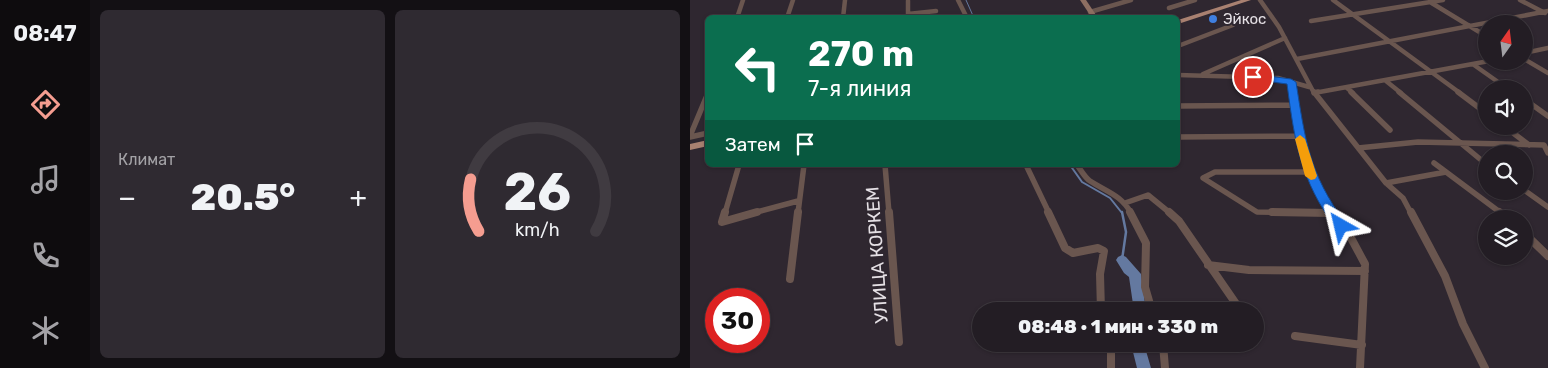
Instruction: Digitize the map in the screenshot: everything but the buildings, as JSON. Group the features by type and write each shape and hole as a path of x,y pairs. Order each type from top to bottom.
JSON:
{"main road":[{"path":"1082,0 1093,15"},
{"path":"1180,20 1237,0"},
{"path":"1180,20 1248,0"},
{"path":"690,145 705,142"}],"street":[{"path":"738,15 743,0"},
{"path":"788,15 793,0"},
{"path":"844,15 846,0"},
{"path":"958,0 966,15"},
{"path":"1093,15 1131,0"},
{"path":"1169,8 1195,0"},
{"path":"1260,0 1297,59 1309,87 1386,183 1403,198 1445,276 1464,324 1485,368"},
{"path":"1333,0 1478,107"},
{"path":"1311,21 1443,0"},
{"path":"1520,0 1546,13"},
{"path":"908,1 908,15"},
{"path":"1428,1 1478,30"},
{"path":"914,15 936,11"},
{"path":"1297,59 1470,25 1546,13"},
{"path":"1180,45 1233,25"},
{"path":"1202,74 1285,38"},
{"path":"1533,51 1548,48"},
{"path":"1314,93 1478,64"},
{"path":"1533,64 1547,72"},
{"path":"1474,65 1495,80"},
{"path":"1180,75 1202,74 1223,77 1278,78 1309,87"},
{"path":"1386,81 1478,157"},
{"path":"1291,82 1296,105 1299,136 1309,172 1330,213 1360,252 1365,264 1360,368"},
{"path":"1347,88 1390,130"},
{"path":"690,136 705,100"},
{"path":"1180,106 1296,105"},
{"path":"1533,106 1548,116"},
{"path":"690,136 705,134"},
{"path":"1516,135 1530,145"},
{"path":"1180,137 1299,136"},
{"path":"1358,148 1418,142 1530,145"},
{"path":"1533,145 1544,145 1548,154"},
{"path":"1434,163 1496,210"},
{"path":"738,167 722,222 798,201"},
{"path":"790,279 798,201 804,167"},
{"name":"УЛИЦА КОРКЕМ","path":"885,167 899,342"},
{"path":"1027,167 1065,248 1073,253 1098,248 1104,251 1100,274 1101,302"},
{"path":"1078,167 1088,180 1111,191 1125,203 1146,243 1145,287 1149,302"},
{"path":"1309,172 1215,172 1203,178 1257,212 1330,213"},
{"path":"1386,183 1446,172"},
{"path":"1125,203 1144,195 1151,196 1179,221 1235,302"},
{"path":"1533,196 1548,207"},
{"path":"1533,242 1548,256"},
{"path":"1208,265 1250,270 1366,271"},
{"path":"1295,336 1362,345"},
{"path":"1111,352 1111,368"},
{"path":"1165,352 1166,368"}],"waterway":[{"path":"966,0 973,15"},
{"path":"1071,167 1082,182 1110,198 1122,213"},
{"path":"1122,212 1126,232 1122,260"},
{"path":"1122,260 1128,269 1135,274 1139,302"},
{"path":"1140,352 1144,368"}],"slow traffic":[{"path":"1300,139 1311,176"}],"place":[{"name":"Эйкос","path":"1213,19"}],"route":[{"path":"1253,77 1282,79 1291,82 1296,105 1299,136 1309,172 1322,200 1341,226"}]}
